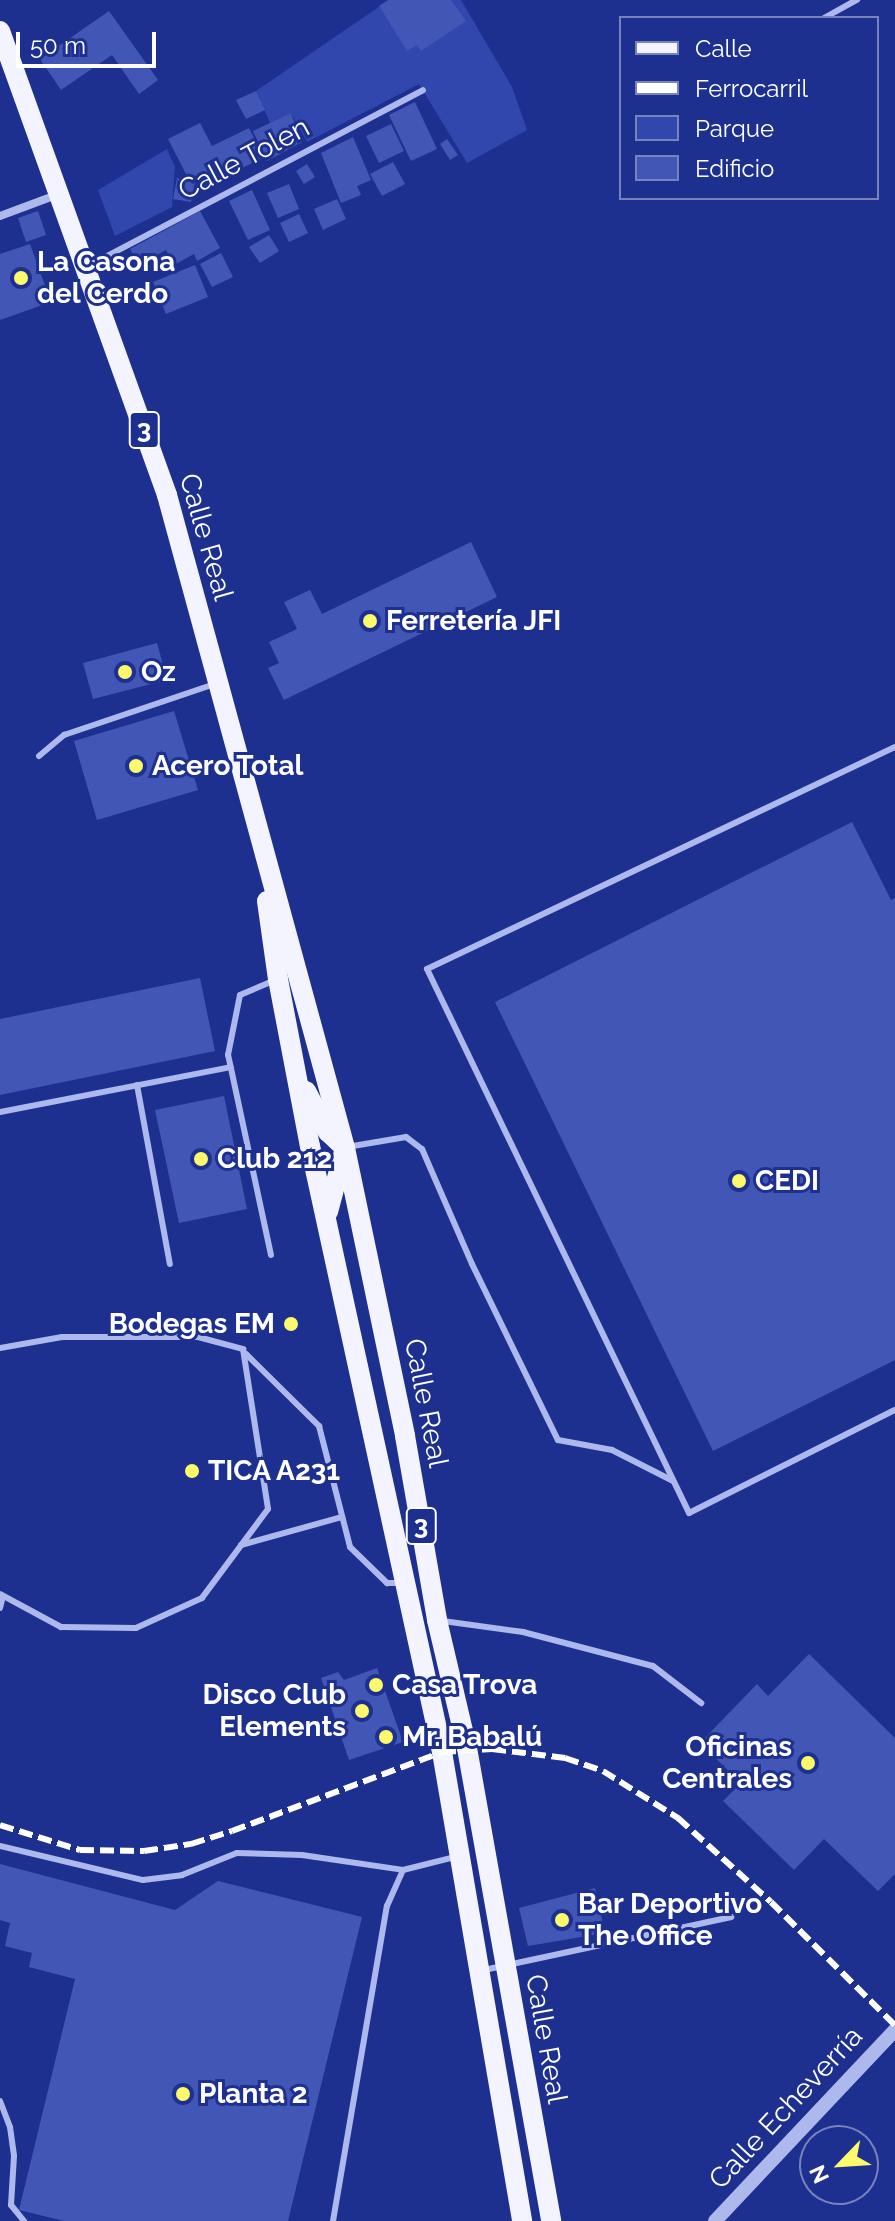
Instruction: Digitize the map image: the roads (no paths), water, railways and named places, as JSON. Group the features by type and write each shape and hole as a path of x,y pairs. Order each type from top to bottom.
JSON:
{"main road":[{"name":"Calle Real","path":"0,31 167,495 345,1148 405,1436 437,1620 467,1748 551,2221"},
{"name":"Calle Real","path":"259,838 278,979 326,1224 442,1752 522,2221"},
{"path":"296,1072 328,1132 345,1148 326,1224"},
{"path":"478,1971 534,2221"}],"street":[{"path":"0,216 59,194"},
{"name":"Calle Echeverría","path":"715,2221 895,2030"}],"lane":[{"path":"828,16 857,0"},
{"name":"Calle Tolen","path":"86,267 423,90"},
{"path":"39,756 64,735 219,683"},
{"path":"895,747 427,969 689,1513 895,1410"},
{"path":"271,1255 228,1055 240,995 278,979"},
{"path":"0,1112 231,1067"},
{"path":"137,1085 170,1264"},
{"path":"345,1148 406,1137 422,1149 472,1264 558,1440 612,1450 673,1481"},
{"path":"0,1348 62,1337 198,1337 243,1349 319,1426 350,1547 387,1583 403,1583"},
{"path":"0,1608 2,1595 61,1627 136,1628 202,1598 268,1509 246,1354"},
{"path":"241,1545 342,1517"},
{"path":"437,1620 523,1632 653,1666 701,1703"},
{"path":"0,1846 53,1862 143,1880 182,1875 237,1853 302,1855 403,1870 459,1856"},
{"path":"333,2221 387,1906 403,1870"},
{"path":"478,1971 731,1917"},
{"path":"0,2101 10,2127 14,2156 11,2205 24,2221"}],"railway":[{"path":"0,1825 80,1850 144,1851 191,1844 232,1831 442,1752 492,1749 565,1758 603,1771 678,1818 771,1902 895,2025"}],"place":[{"name":"La Casona del Cerdo","path":"21,278"},
{"name":"Ferretería JFI","path":"370,621"},
{"name":"Oz","path":"125,672"},
{"name":"Acero Total","path":"136,766"},
{"name":"Club 212","path":"201,1159"},
{"name":"CEDI","path":"739,1181"},
{"name":"Bodegas EM","path":"291,1324"},
{"name":"TICA A231","path":"192,1471"},
{"name":"Casa Trova","path":"376,1685"},
{"name":"Disco Club Elements","path":"362,1711"},
{"name":"Mr. Babalú","path":"386,1737"},
{"name":"Oficinas Centrales","path":"808,1763"},
{"name":"Bar Deportivo The Office","path":"562,1920"},
{"name":"Planta 2","path":"183,2094"}]}
